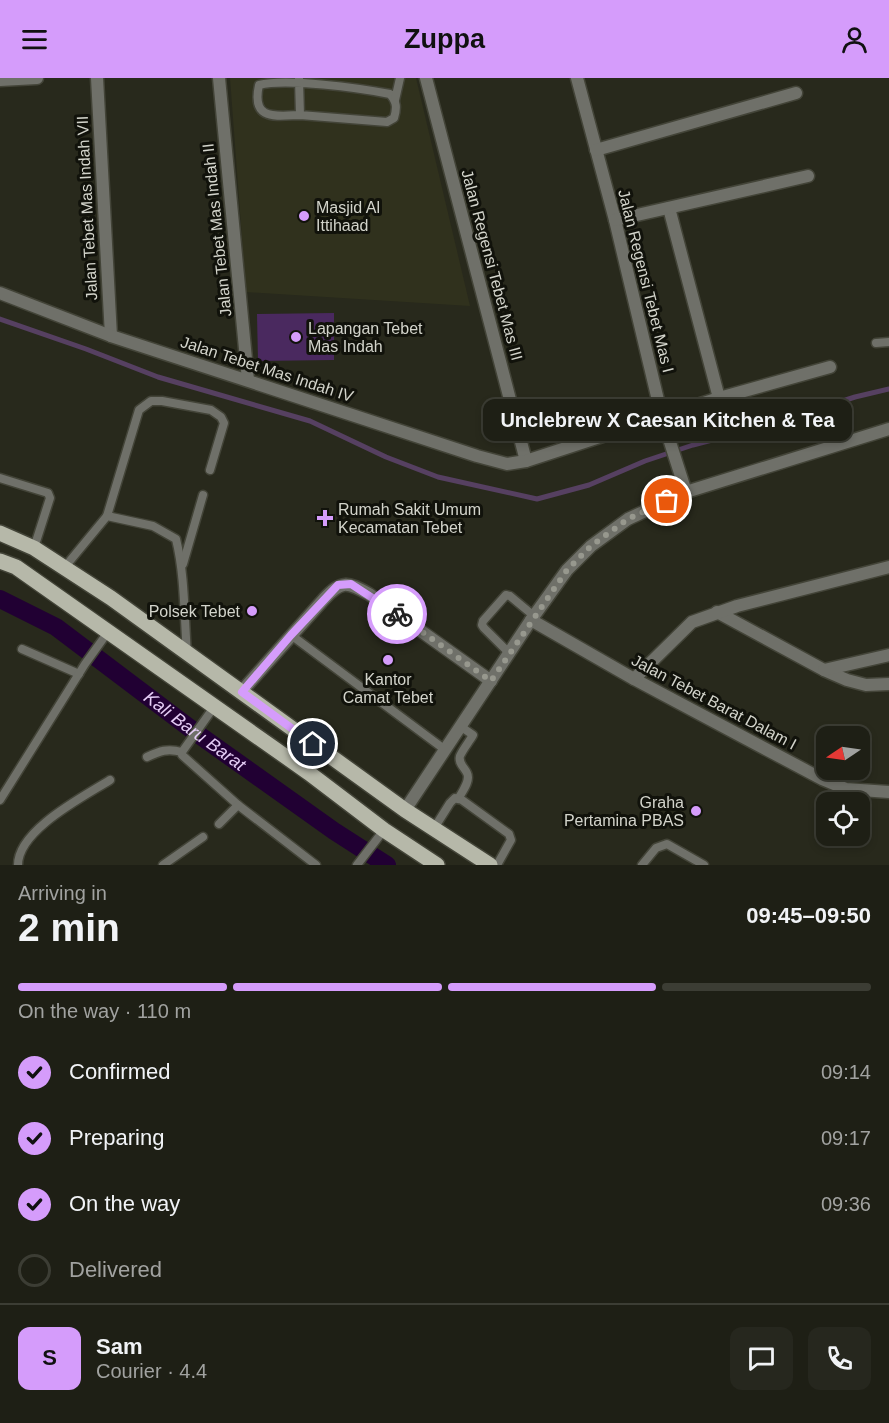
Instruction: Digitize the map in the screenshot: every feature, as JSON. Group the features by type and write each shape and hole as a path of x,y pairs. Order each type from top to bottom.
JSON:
{"main road":[{"path":"0,533 34,548 111,598 433,830 490,865"},
{"path":"15,538 2,562 16,567 105,637 214,707 309,773 384,830 437,865"}],"street":[{"path":"0,80 37,78"},
{"name":"Jalan Tebet Mas Indah VII","path":"97,78 111,336"},
{"name":"Jalan Tebet Mas Indah II","path":"219,78 248,380"},
{"name":"Jalan Regensi Tebet Mas III","path":"426,78 526,461"},
{"name":"Jalan Regensi Tebet Mas I","path":"577,78 615,220 662,417 685,487"},
{"path":"596,150 796,93"},
{"path":"615,220 808,176"},
{"path":"669,208 719,398"},
{"name":"Jalan Tebet Mas Indah IV","path":"0,292 111,336 507,464 526,461 719,398 830,368"},
{"path":"405,810 533,618 567,570 591,546 628,519 685,487 889,429"},
{"path":"634,679 692,622 717,612 889,567"},
{"path":"242,692 335,587 351,584 369,594 491,681"},
{"path":"717,612 847,680 866,685 889,684"},
{"name":"Jalan Tebet Barat Dalam I","path":"533,618 634,679 822,779 846,789 889,792"},
{"path":"824,670 889,655"}],"lane":[{"path":"395,100 390,94 299,79 266,82 259,86 257,94 261,111 267,116 300,115 387,122 394,118 397,110 395,100 400,78"},
{"path":"299,79 300,115"},
{"path":"876,343 889,342"},
{"path":"64,568 107,516 139,410 151,401 211,410 221,417 224,423 210,470"},
{"path":"0,478 48,493 50,498 34,548"},
{"path":"182,566 203,495"},
{"path":"107,516 153,526 176,539 182,566 187,653"},
{"path":"509,653 484,628 483,621 506,595 510,596 533,618"},
{"path":"291,635 444,750"},
{"path":"0,800 85,664 105,637"},
{"path":"22,649 79,674"},
{"path":"182,752 214,707"},
{"path":"458,799 468,778 460,757 472,735 460,726"},
{"path":"147,758 163,750 182,752"},
{"path":"182,752 184,758 238,805 316,865"},
{"path":"18,865 18,857 22,848 40,826 110,780"},
{"path":"433,830 450,803 455,798 458,799 509,834 511,840 497,865"},
{"path":"219,824 238,805"},
{"path":"357,865 384,830"},
{"path":"163,865 203,837"},
{"path":"642,865 656,848 667,844 704,865"}],"shaded area":[{"path":"230,78 416,78 470,306 246,292"},
{"name":"Lapangan Tebet Mas Indah","path":"334,313 334,360 258,361 257,314"}],"waterway":[{"path":"0,319 158,377 310,421 386,457 438,477 537,499 589,485 645,461 693,445 889,389"},
{"name":"Kali Baru Barat","path":"0,599 56,627 195,732 334,831 387,865"}],"way so far":[{"path":"397,614 491,681 567,570 591,546 628,519 667,501"}],"place":[{"name":"Masjid Al Ittihaad","path":"304,216"},
{"name":"Lapangan Tebet Mas Indah","path":"296,337"},
{"name":"Unclebrew X Caesan Kitchen & Tea","path":"667,501"},
{"name":"Rumah Sakit Umum Kecamatan Tebet","path":"325,518"},
{"name":"Polsek Tebet","path":"252,611"},
{"name":"Kantor Camat Tebet","path":"388,660"},
{"name":"Graha Pertamina PBAS","path":"696,811"}],"route":[{"path":"313,744 242,692 338,585 351,584 397,614"}]}
